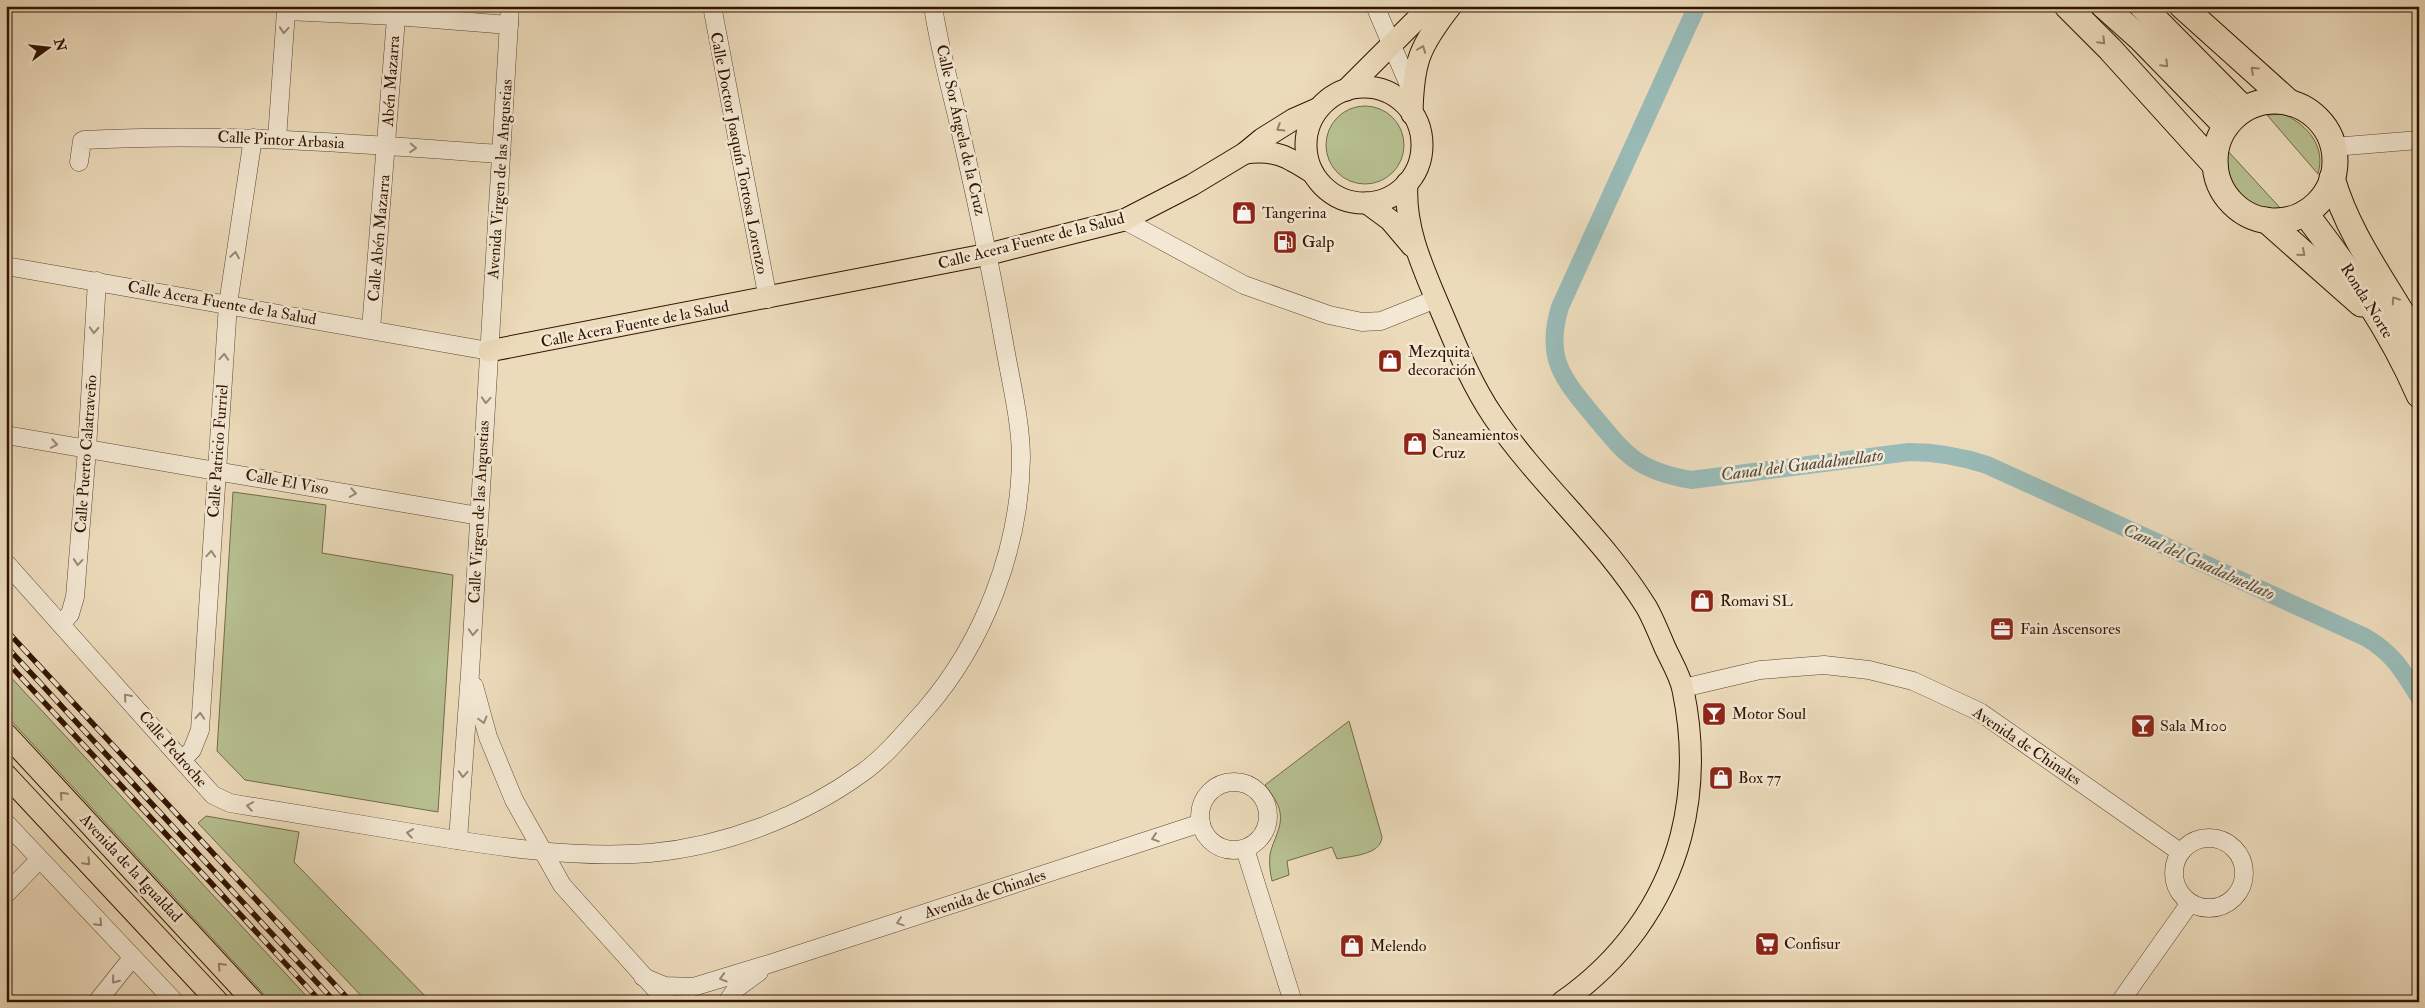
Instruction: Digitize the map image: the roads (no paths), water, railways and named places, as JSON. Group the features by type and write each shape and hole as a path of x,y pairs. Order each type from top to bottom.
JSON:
{"highway":[{"path":"2067,6 2110,49 2215,165"},
{"path":"2104,6 2141,39 2226,126"},
{"path":"2142,6 2244,109"},
{"path":"2182,6 2290,103"},
{"path":"2272,101 2300,106 2315,116 2327,131 2333,147 2334,166 2332,178 2322,198 2305,213 2286,220 2266,220 2241,211 2228,199 2220,184 2215,165 2218,144 2226,126 2244,109 2257,103 2272,101"},
{"name":"Ronda Norte","path":"2332,178 2350,227 2419,343"},
{"name":"Ronda Norte","path":"2305,213 2343,262 2381,319 2419,395"},
{"path":"2266,220 2350,295 2381,319"}],"main road":[{"path":"1346,90 1374,88 1387,92 1398,99 1412,114 1420,132 1422,146 1420,160 1408,183 1396,194 1382,200 1367,203 1341,199 1330,193 1313,173 1308,160 1307,132 1319,108 1327,100 1346,90 1430,6"},
{"path":"1412,114 1412,80 1424,43 1451,6"},
{"name":"Calle Acera Fuente de la Salud","path":"489,351 989,254 1124,220 1174,196 1245,153 1262,139 1294,119 1319,108"},
{"name":"Calle Acera Fuente de la Salud","path":"1245,153 1262,151 1276,153 1313,173"},
{"path":"1408,183 1406,205 1417,252 1463,362 1492,414 1521,454 1612,560 1648,609 1683,688 1689,729 1690,763 1687,813 1675,860 1654,905 1618,954 1584,987 1562,1002"},
{"path":"1367,203 1390,220 1417,252"},
{"name":"Avenida de la Igualdad","path":"6,734 254,1002"},
{"name":"Avenida de la Igualdad","path":"6,775 204,994 218,1002"}],"street":[{"name":"Avenida Virgen de las Angustias","path":"489,351 510,6"},
{"name":"Calle Doctor Joaquín Tortosa Lorenzo","path":"712,6 768,298"},
{"name":"Calle Sor Ángela de la Cruz","path":"542,852 650,853 712,843 763,827 813,803 864,772 903,735 954,673 983,620 1000,577 1016,510 1021,456 1010,375 989,254 933,6"},
{"path":"1375,6 1412,92"},
{"path":"277,139 286,11 397,11 509,25"},
{"name":"Abén Mazarra","path":"386,146 397,11"},
{"name":"Calle Pintor Arbasia","path":"79,162 82,141 84,140 153,136 277,139 501,154"},
{"name":"Calle Patricio Furriel","path":"182,760 192,750 200,730 228,304 253,138"},
{"path":"2333,147 2419,140"},
{"name":"Calle Abén Mazarra","path":"371,329 386,146"},
{"path":"1124,220 1244,286 1329,315 1362,322 1381,321 1436,299"},
{"name":"Calle Acera Fuente de la Salud","path":"6,266 489,351"},
{"name":"Calle Puerto Calatraveño","path":"62,623 70,614 75,596 88,450 97,281"},
{"name":"Calle Virgen de las Angustias","path":"458,840 489,351"},
{"name":"Calle El Viso","path":"6,435 479,516"},
{"name":"Calle Pedroche","path":"6,563 62,623 213,795 230,803 542,852"},
{"name":"Avenida de Chinales","path":"1683,688 1760,670 1824,665 1869,670 1913,681 1980,712 2180,852"},
{"name":"Calle Virgen de las Angustias","path":"470,673 488,737 514,800 542,852 562,885 667,1002"},
{"path":"1230,781 1242,782 1253,786 1267,804 1269,815 1262,836 1255,844 1245,848 1234,850 1218,845 1205,834 1201,823 1200,812 1203,801 1215,788 1230,781"},
{"path":"6,823 175,1002"},
{"name":"Avenida de Chinales","path":"643,977 665,986 693,987 1201,823"},
{"path":"2211,837 2223,840 2233,847 2240,856 2244,867 2244,879 2240,890 2224,906 2201,908 2190,903 2178,891 2173,874 2175,862 2180,852 2194,841 2211,837"},
{"path":"1245,848 1293,1002"},
{"path":"6,894 39,860"},
{"path":"2120,1002 2190,903"},
{"path":"97,1002 132,958"},
{"name":"Avenida de Chinales","path":"727,1002 736,988 769,964"}],"waterway":[{"name":"Canal del Guadalmellato","path":"1697,6 1560,307 1556,324 1555,353 1564,377 1581,401 1624,450 1644,466 1672,476 1691,480 1909,452 1958,457 1987,465 2365,637 2390,656 2419,697"}],"railway":[{"path":"6,630 351,1002"},
{"path":"6,646 335,1002"},
{"path":"6,661 321,1002"}],"place":[{"name":"Tangerina","path":"1244,213"},
{"name":"Galp","path":"1285,242"},
{"name":"Mezquita decoración","path":"1390,361"},
{"name":"Saneamientos Cruz","path":"1415,444"},
{"name":"Romavi SL","path":"1702,601"},
{"name":"Fain Ascensores","path":"2002,629"},
{"name":"Motor Soul","path":"1714,714"},
{"name":"Sala M100","path":"2143,726"},
{"name":"Box 77","path":"1721,778"},
{"name":"Confisur","path":"1767,944"},
{"name":"Melendo","path":"1352,946"}]}
